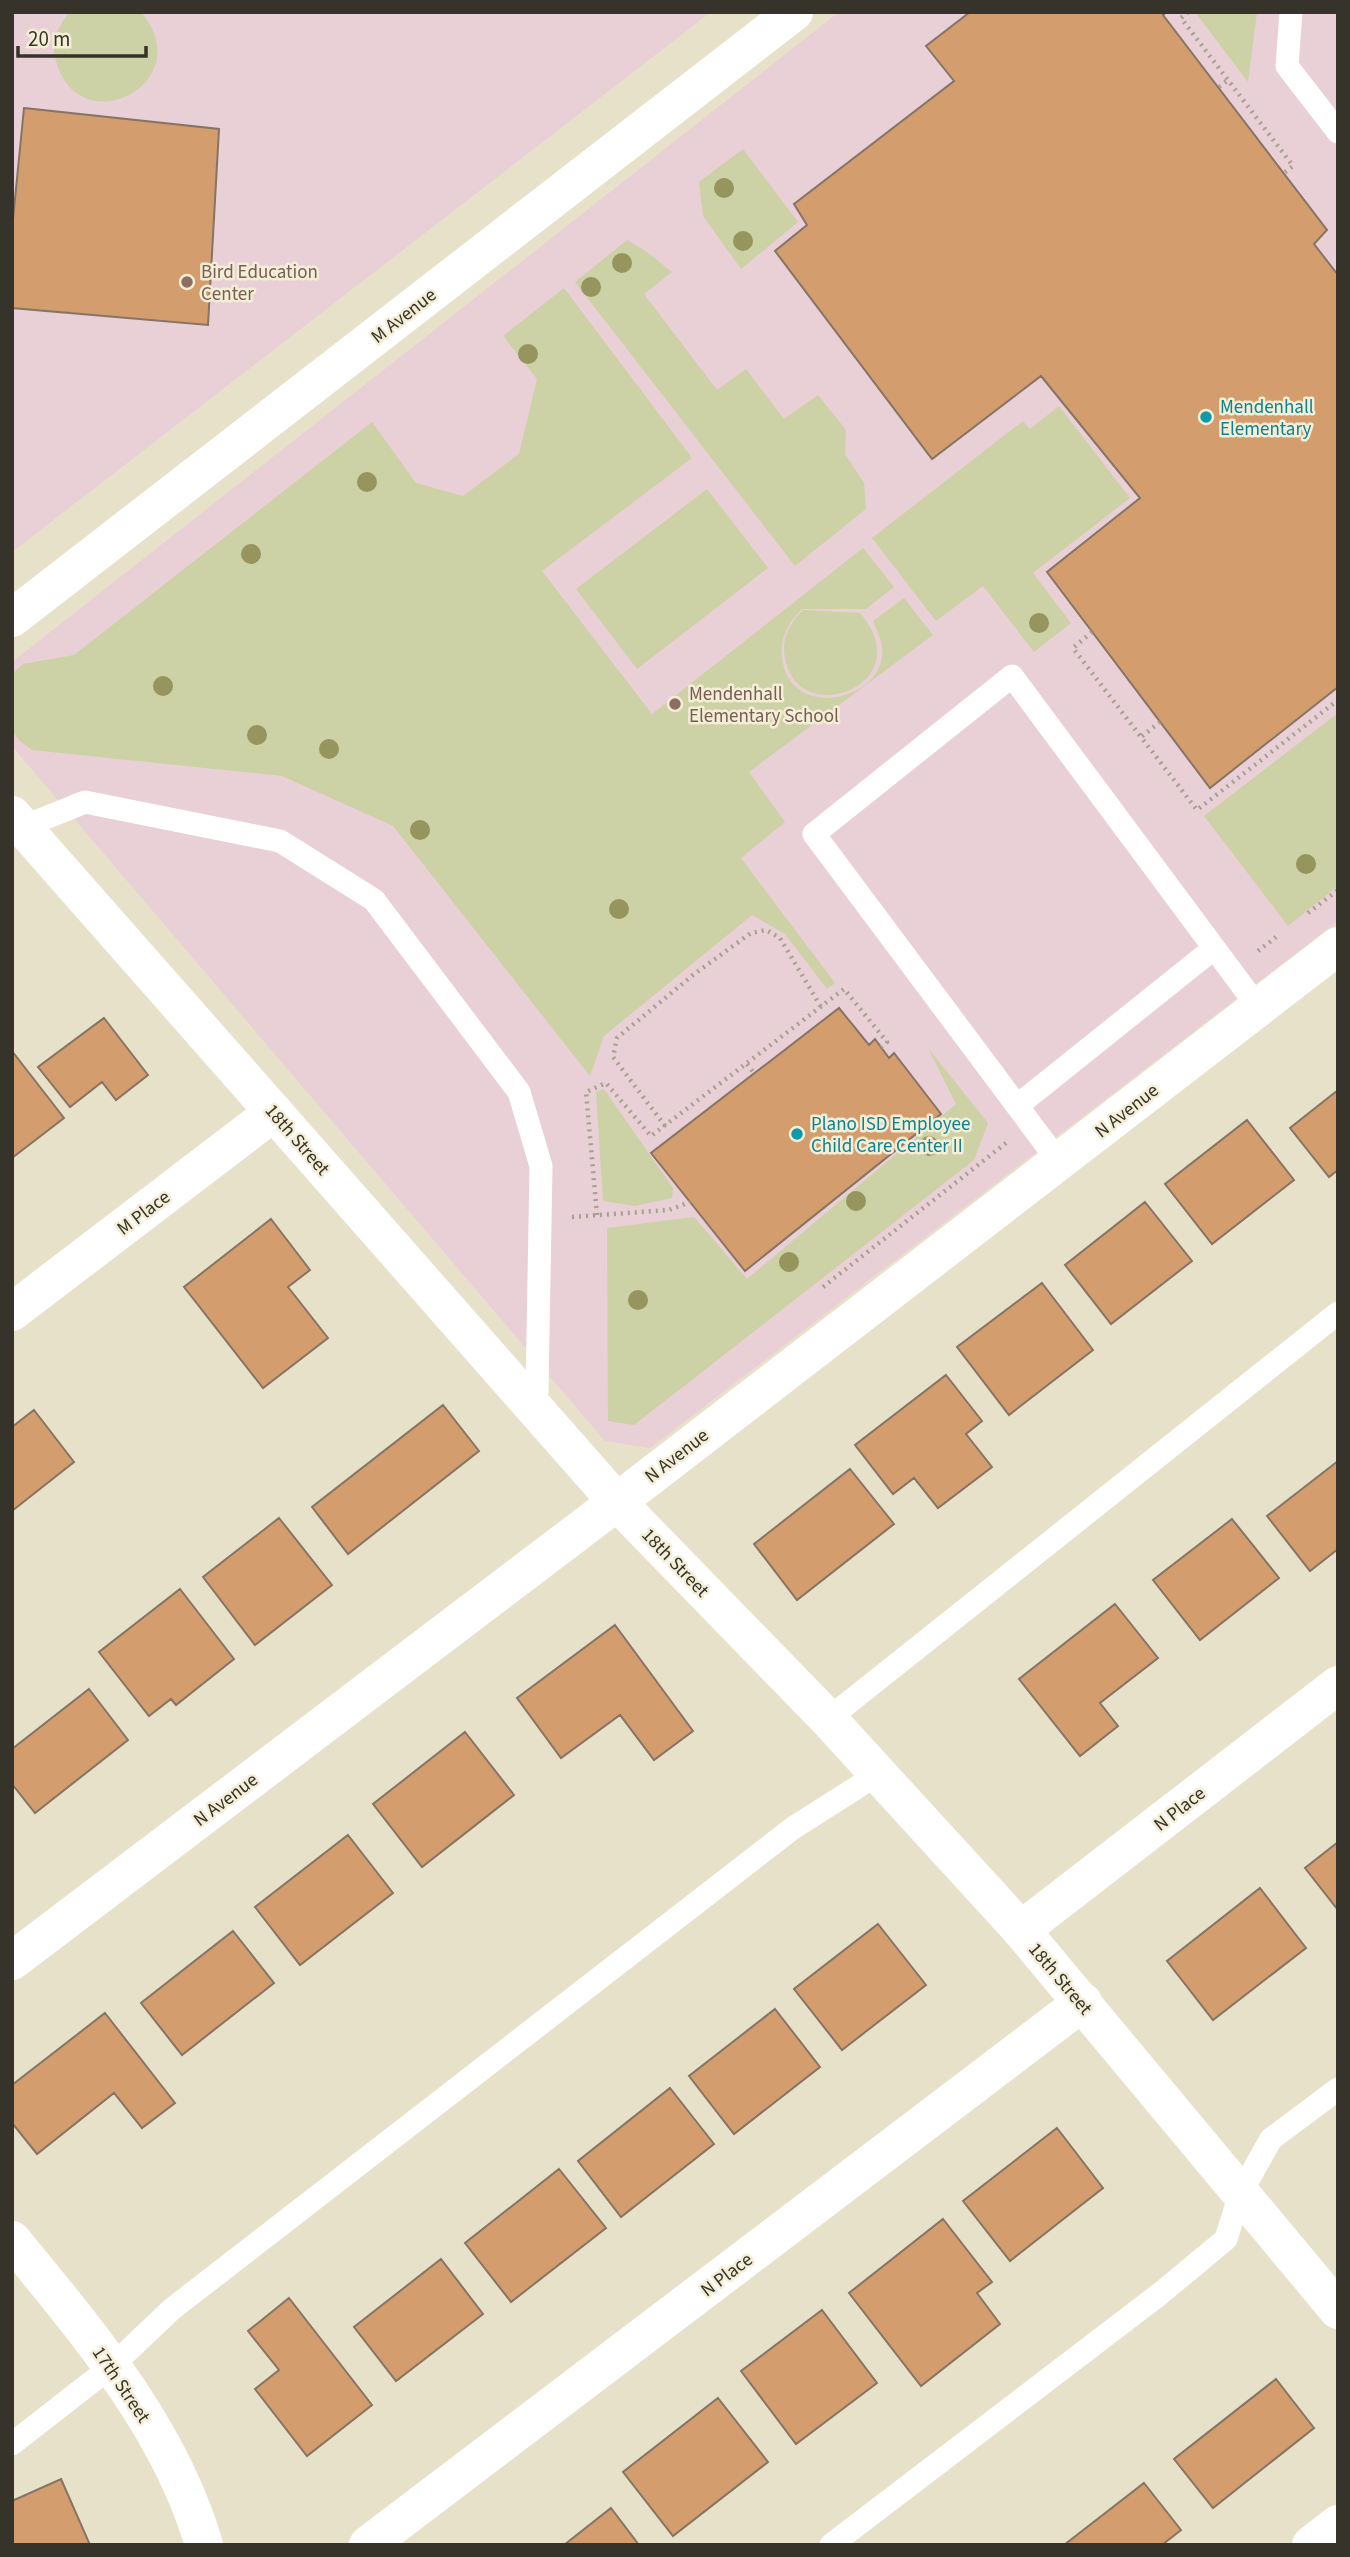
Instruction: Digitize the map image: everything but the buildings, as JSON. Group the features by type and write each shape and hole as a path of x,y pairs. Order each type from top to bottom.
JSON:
{"street":[{"name":"M Avenue","path":"12,618 794,12"},
{"name":"18th Street","path":"18,821 617,1502 828,1719 1021,1930 1338,2310"},
{"name":"N Avenue","path":"12,1961 617,1502 1338,946"},
{"name":"M Place","path":"12,1312 274,1112"},
{"name":"N Place","path":"1021,1930 1338,1685"},
{"name":"N Place","path":"368,2545 1083,2002"},
{"name":"17th Street","path":"12,2240 89,2333 138,2405 172,2464 195,2514 204,2545"},
{"path":"1311,2545 1338,2525"}],"lane":[{"path":"1291,12 1287,66 1338,132"},
{"path":"1059,1162 814,834 1012,676 1258,1007"},
{"path":"18,821 85,802 280,841 374,900 519,1092 541,1166 537,1391 529,1402"},
{"path":"1017,1106 1213,949"},
{"path":"828,1719 1338,1313"},
{"path":"12,2444 111,2366 172,2309 771,1845 878,1774"},
{"path":"831,2545 1161,2293 1226,2239 1240,2194 1272,2139 1338,2089"}],"path":[{"path":"1188,12 1181,18 1293,166 1284,173"},
{"path":"1219,87 1227,81"},
{"path":"1092,632 1073,648 1197,810 1338,701"},
{"path":"1141,737 1160,722"},
{"path":"1306,915 1338,890"},
{"path":"666,1126 613,1057 617,1038 693,975 751,933 766,930 780,938 821,1007"},
{"path":"1230,972 1284,931"},
{"path":"597,1215 586,1093 606,1083 650,1136 844,989 887,1042 881,1047"},
{"path":"747,1064 754,1073"},
{"path":"816,1292 1031,1124"},
{"path":"540,1219 669,1210 690,1202"}],"shaded area":[{"name":"Bird Education Center","path":"12,12 711,12 12,552"},
{"name":"Mendenhall Elementary School","path":"839,12 1338,12 1338,921 650,1448 605,1441 12,746 12,662"}],"green space":[{"path":"70,12 141,12 156,38 156,61 147,81 130,95 109,101 87,99 69,86 56,61 54,48 59,29"},
{"path":"1195,12 1257,12 1248,82"},
{"path":"743,149 798,222 741,269 703,216 699,182"},
{"path":"627,240 672,272 644,294 717,390 746,369 784,419 818,395 846,430 845,454 864,483 866,509 795,566 575,282"},
{"path":"564,288 692,458 542,571 652,714 863,548 894,587 866,609 802,609 789,625 782,643 782,657 789,678 802,691 819,697 837,697 855,691 870,680 880,665 882,647 873,621 904,598 933,635 749,772 785,822 741,858 835,983 827,989 785,934 752,915 604,1036 590,1076 393,826 282,776 32,750 12,731 12,674 23,664 74,655 372,422 416,483 463,496 519,454 537,379 503,336"},
{"path":"1059,406 1130,498 1033,573 1071,623 1034,652 983,586 936,621 872,538 1023,421 1030,429"},
{"path":"707,489 768,568 637,669 576,589"},
{"path":"803,610 860,613 875,639 876,661 867,678 850,690 830,695 810,692 794,680 785,658 784,644 790,626"},
{"path":"1338,713 1338,886 1288,926 1204,816"},
{"path":"928,1048 988,1123 974,1160 634,1425 608,1421 607,1228 694,1217 747,1279 956,1104"},
{"path":"604,1089 673,1188 672,1198 635,1206 603,1201 596,1092"}],"place":[{"name":"Bird Education Center","path":"187,282"},
{"name":"Mendenhall Elementary","path":"1206,417"},
{"name":"Mendenhall Elementary School","path":"675,704"},
{"name":"Plano ISD Employee Child Care Center II","path":"797,1134"}]}
